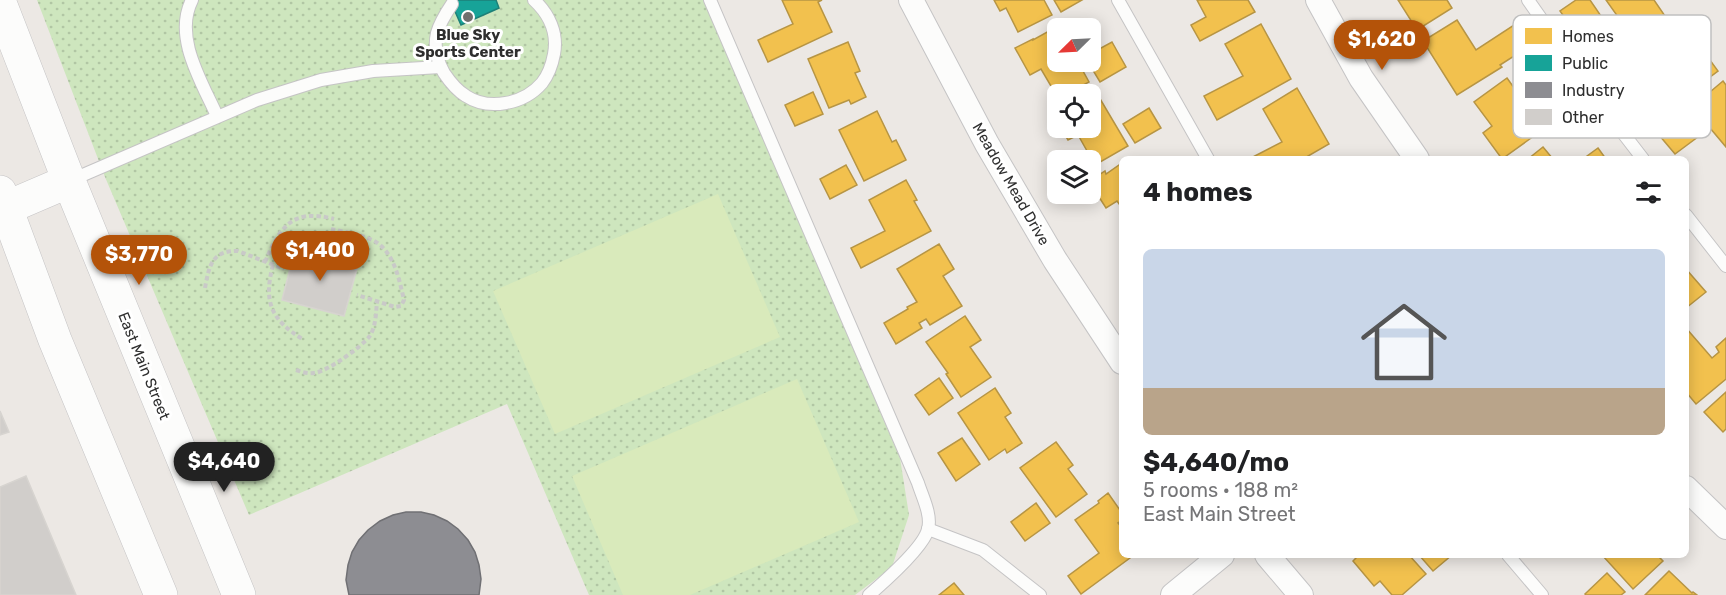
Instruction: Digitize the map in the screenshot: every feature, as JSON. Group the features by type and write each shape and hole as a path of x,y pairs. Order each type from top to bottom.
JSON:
{"main road":[{"name":"East Main Street","path":"0,3 69,181 239,595"},
{"path":"69,181 2,203 55,340 161,595"}],"street":[{"name":"Meadow Mead Drive","path":"910,0 987,144 1055,260 1119,357"},
{"path":"1318,0 1361,78 1415,156"},
{"path":"1689,491 1726,527"},
{"path":"1173,595 1218,558"},
{"path":"1270,558 1301,595"}],"lane":[{"path":"192,0 188,6 185,26 188,50 217,116"},
{"path":"452,4 442,18 437,34 436,51 440,67 451,84 467,97 486,104 506,104 525,97 541,84 552,66 555,47 553,26 543,8 534,0"},
{"path":"710,0 918,483 928,517 928,529 918,547 868,595"},
{"path":"1118,0 1206,156"},
{"path":"1528,0 1539,15"},
{"path":"69,181 217,116 257,100 321,80 373,71 440,67"},
{"path":"1627,138 1641,156"},
{"path":"1689,219 1726,266"},
{"path":"928,529 983,549 1040,595"},
{"path":"1511,558 1542,595"}],"path":[{"path":"265,262 281,231 292,221 305,216 320,215 334,219"},
{"path":"331,229 373,240 384,247 391,258 404,300 401,306 395,307 357,295"},
{"path":"205,288 211,264 216,257 230,250 238,250 284,269"},
{"path":"273,265 269,282 269,300 276,317 288,331 304,340"},
{"path":"296,370 312,374 321,372 337,363 369,337 377,301"}],"green space":[{"path":"37,0 704,0 900,458 909,515 892,567 855,595 589,595 507,404 249,515 105,177"},
{"path":"718,194 780,337 555,434 493,291"},
{"path":"797,379 859,522 690,595 623,595 572,476"}],"building: Homes":[{"path":"782,0 822,0 818,2 832,32 768,62 758,40 793,24"},
{"path":"994,0 1044,0 1052,15 1018,32 1006,8 1000,11"},
{"path":"1054,0 1082,0 1061,12"},
{"path":"1197,0 1248,0 1255,12 1200,41 1191,25 1206,17"},
{"path":"1398,0 1447,0 1452,8 1417,30"},
{"path":"1576,0 1590,0 1600,15 1563,15 1560,11"},
{"path":"1606,0 1654,0 1664,15 1617,15"},
{"path":"1457,20 1476,50 1513,26 1513,57 1500,65 1502,67 1457,95 1423,41"},
{"path":"1261,24 1291,79 1217,120 1204,96 1243,76 1225,44"},
{"path":"1047,32 1047,72 1084,72 1089,82 1085,84 1050,84 1041,69 1030,75 1015,48"},
{"path":"848,42 860,71 855,73 866,97 851,104 849,100 829,108 808,59"},
{"path":"1112,42 1126,67 1100,82 1094,72 1101,72 1101,48"},
{"path":"1711,61 1718,71 1711,76"},
{"path":"1507,78 1513,86 1513,138 1531,138 1506,156 1500,156 1483,133 1492,126 1474,102"},
{"path":"1723,81 1726,85 1726,147 1711,129 1711,91"},
{"path":"1297,88 1329,144 1308,156 1255,156 1282,142 1263,109"},
{"path":"813,92 823,114 795,126 785,105"},
{"path":"1101,100 1128,146 1101,162 1101,150 1086,150 1080,138 1101,138"},
{"path":"1149,108 1161,128 1135,143 1123,124"},
{"path":"877,111 892,142 896,140 906,160 864,181 839,130"},
{"path":"1662,138 1697,138 1675,154"},
{"path":"1543,147 1550,156 1532,156"},
{"path":"1598,148 1604,156 1587,156"},
{"path":"846,165 857,185 830,199 820,179"},
{"path":"1119,165 1119,204 1117,201 1106,208 1101,200 1101,174 1105,171 1106,174"},
{"path":"906,180 917,200 914,201 931,231 861,268 851,248 885,231 869,200"},
{"path":"939,244 954,269 943,276 962,306 930,325 926,319 919,323 922,328 896,344 884,323 917,302 897,269"},
{"path":"1689,272 1706,292 1689,306"},
{"path":"965,316 981,340 970,347 991,377 961,397 946,374 948,373 926,342"},
{"path":"1689,331 1712,358 1719,352 1716,347 1726,338 1726,379 1696,404 1689,396"},
{"path":"939,378 953,398 929,415 915,395"},
{"path":"995,388 1011,413 1005,417 1022,443 1007,453 1005,449 989,460 958,413"},
{"path":"1726,392 1726,429 1723,432 1704,412"},
{"path":"962,438 980,464 956,481 938,453"},
{"path":"1056,442 1073,465 1068,469 1087,494 1056,517 1020,468"},
{"path":"1108,493 1119,509 1119,558 1130,558 1081,594 1068,576 1099,553 1075,520 1099,503 1098,501"},
{"path":"1036,503 1050,523 1025,541 1011,522"},
{"path":"1356,558 1412,558 1426,574 1402,595 1392,595 1380,581 1374,586 1353,561"},
{"path":"1422,558 1448,558 1433,571"},
{"path":"1605,558 1660,558 1663,561 1633,589"},
{"path":"1669,571 1692,593 1697,595 1645,595"},
{"path":"1607,573 1625,592 1621,595 1585,594"},
{"path":"954,583 964,595 939,595"}],"building: Public":[{"name":"Blue Sky Sports Center","path":"450,0 496,0 499,8 461,25"}],"building: Industry":[{"path":"406,512 434,515 458,529 468,540 479,565 481,579 479,595 349,595 346,580 348,565 359,540 380,521"}],"building: Other":[{"path":"295,249 358,265 344,316 282,300"},
{"path":"0,411 9,432 0,435"},
{"path":"26,476 76,595 0,595 0,487"}],"place":[{"name":"Blue Sky Sports Center","path":"468,17"}]}
